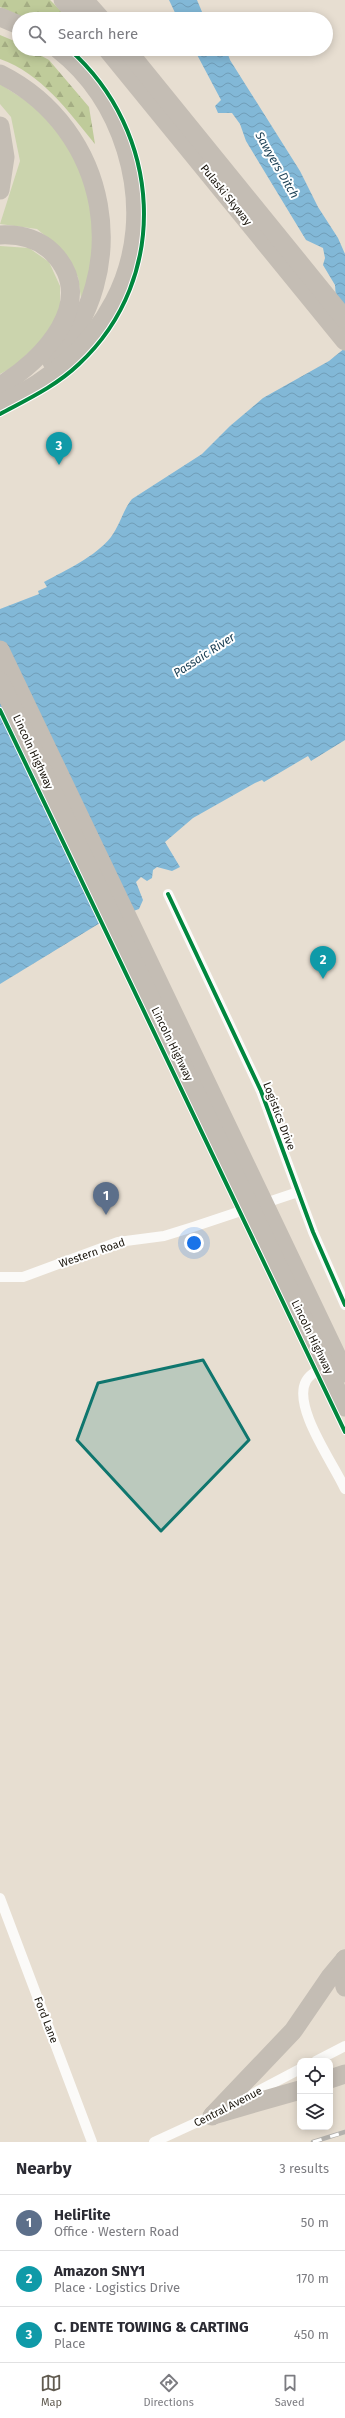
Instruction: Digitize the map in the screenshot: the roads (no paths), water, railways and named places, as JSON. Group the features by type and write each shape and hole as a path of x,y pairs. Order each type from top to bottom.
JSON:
{"highway":[{"path":"63,0 74,12"},
{"path":"84,0 95,12"},
{"path":"0,17 12,22"},
{"path":"0,404 22,393 58,371 81,348 103,321 116,299 125,276 134,235 135,190 129,159 118,128 98,91 82,72 65,56"},
{"name":"Pulaski Skyway","path":"113,56 345,341"},
{"name":"Pulaski Skyway","path":"132,56 345,319"},
{"path":"0,74 19,85 39,101 70,136 82,156 91,176 101,219 102,242 98,276 87,308 66,346 22,393"},
{"path":"0,126 5,157 0,190"},
{"path":"0,235 30,238 48,248 61,263 69,280 70,290 66,316 51,342 28,366 0,386"},
{"name":"Lincoln Highway","path":"0,650 345,1372"},
{"name":"Lincoln Highway","path":"0,681 345,1407"},
{"path":"345,1959 342,1972 345,1988"},
{"path":"212,2116 293,2031 330,1977 345,1959"},
{"path":"333,2078 345,2074"},
{"path":"212,2116 297,2091"}],"street":[{"name":"Logistics Drive","path":"168,894 261,1091 313,1232 345,1305"},
{"name":"Western Road","path":"0,1278 23,1277 118,1242 164,1236 193,1228 298,1192"},
{"path":"345,1355 313,1373 306,1381 303,1392 307,1413 345,1489"},
{"name":"Ford Lane","path":"0,1898 92,2142"},
{"path":"322,2058 345,2046"},
{"name":"Central Avenue","path":"154,2142 212,2116 297,2071"}],"water":[{"path":"169,0 197,0 202,12 175,12"},
{"name":"Sawyers Ditch","path":"198,56 229,56 300,171 318,207 338,238 345,254 345,311 336,298 335,285 323,265 325,258 323,248 306,240 246,141 240,124 232,113 218,113 215,106 221,100"},
{"name":"Passaic River","path":"345,348 345,740 311,761 308,756 264,782 262,780 255,783 193,818 165,842 180,867 172,871 157,867 153,870 152,878 147,881 141,877 136,882 143,900 139,909 100,923 0,984 0,609 39,594 38,591 47,587 44,582 97,551 111,537 132,499 202,454 230,426 263,398 329,361"}],"railway":[{"path":"313,2142 345,2132"}],"place":[{"name":"C. DENTE TOWING & CARTING","path":"59,465"},
{"name":"Amazon SNY1","path":"323,979"},
{"name":"HeliFlite","path":"106,1215"}]}
